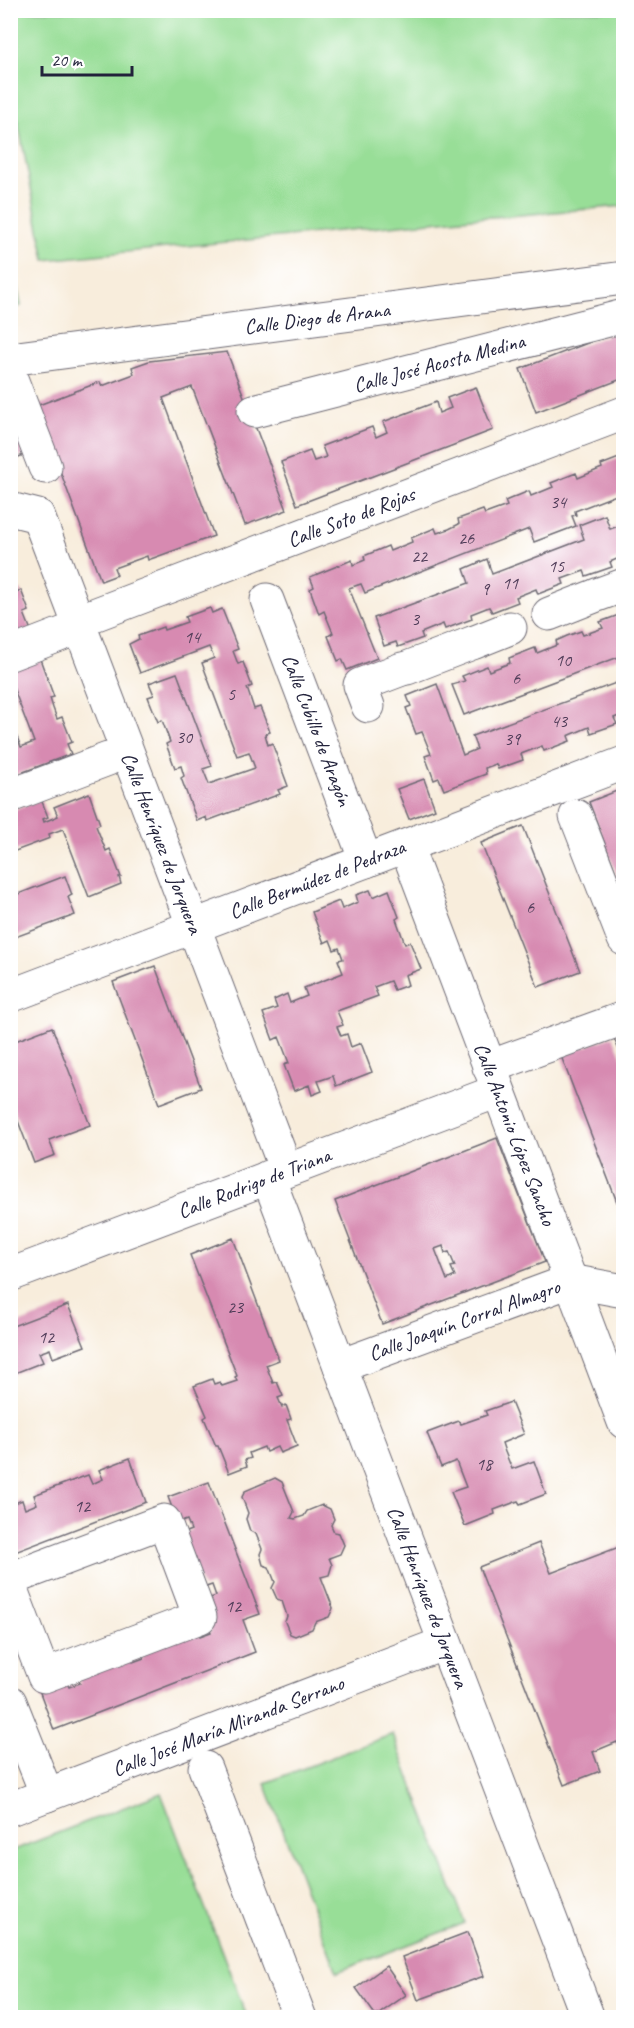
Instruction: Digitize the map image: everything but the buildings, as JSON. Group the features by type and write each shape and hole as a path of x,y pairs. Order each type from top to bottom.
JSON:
{"street":[{"name":"Calle Diego de Arana","path":"10,359 624,278"},
{"name":"Calle José Acosta Medina","path":"254,411 624,316"},
{"path":"10,376 45,467"},
{"name":"Calle Soto de Rojas","path":"10,654 79,624 624,413"},
{"name":"Calle Henríquez de Jorquera","path":"24,513 79,624 194,927 340,1366 588,2018"},
{"path":"368,706 360,685 604,592"},
{"name":"Calle Cubillo de Aragón","path":"267,600 366,861"},
{"path":"10,796 108,759"},
{"name":"Calle Bermúdez de Pedraza","path":"10,996 624,762"},
{"path":"576,816 624,939"},
{"name":"Calle Antonio López Sancho","path":"405,846 624,1422"},
{"name":"Calle Rodrigo de Triana","path":"10,1275 277,1174 494,1079 624,1018"},
{"name":"Calle Joaquín Corral Almagro","path":"340,1366 570,1281 624,1291"},
{"path":"10,1580 164,1521 200,1617 44,1677 10,1587"},
{"name":"Calle José María Miranda Serrano","path":"10,1809 445,1643"},
{"path":"10,1702 47,1796"},
{"path":"205,1768 300,2018"}],"green space":[{"path":"10,11 623,11 623,206 472,218 45,260 11,86"},
{"path":"11,256 21,306 10,308"},
{"path":"393,1734 465,1923 337,1972 265,1783"},
{"path":"161,1793 247,2017 11,2017 11,1851"}]}
